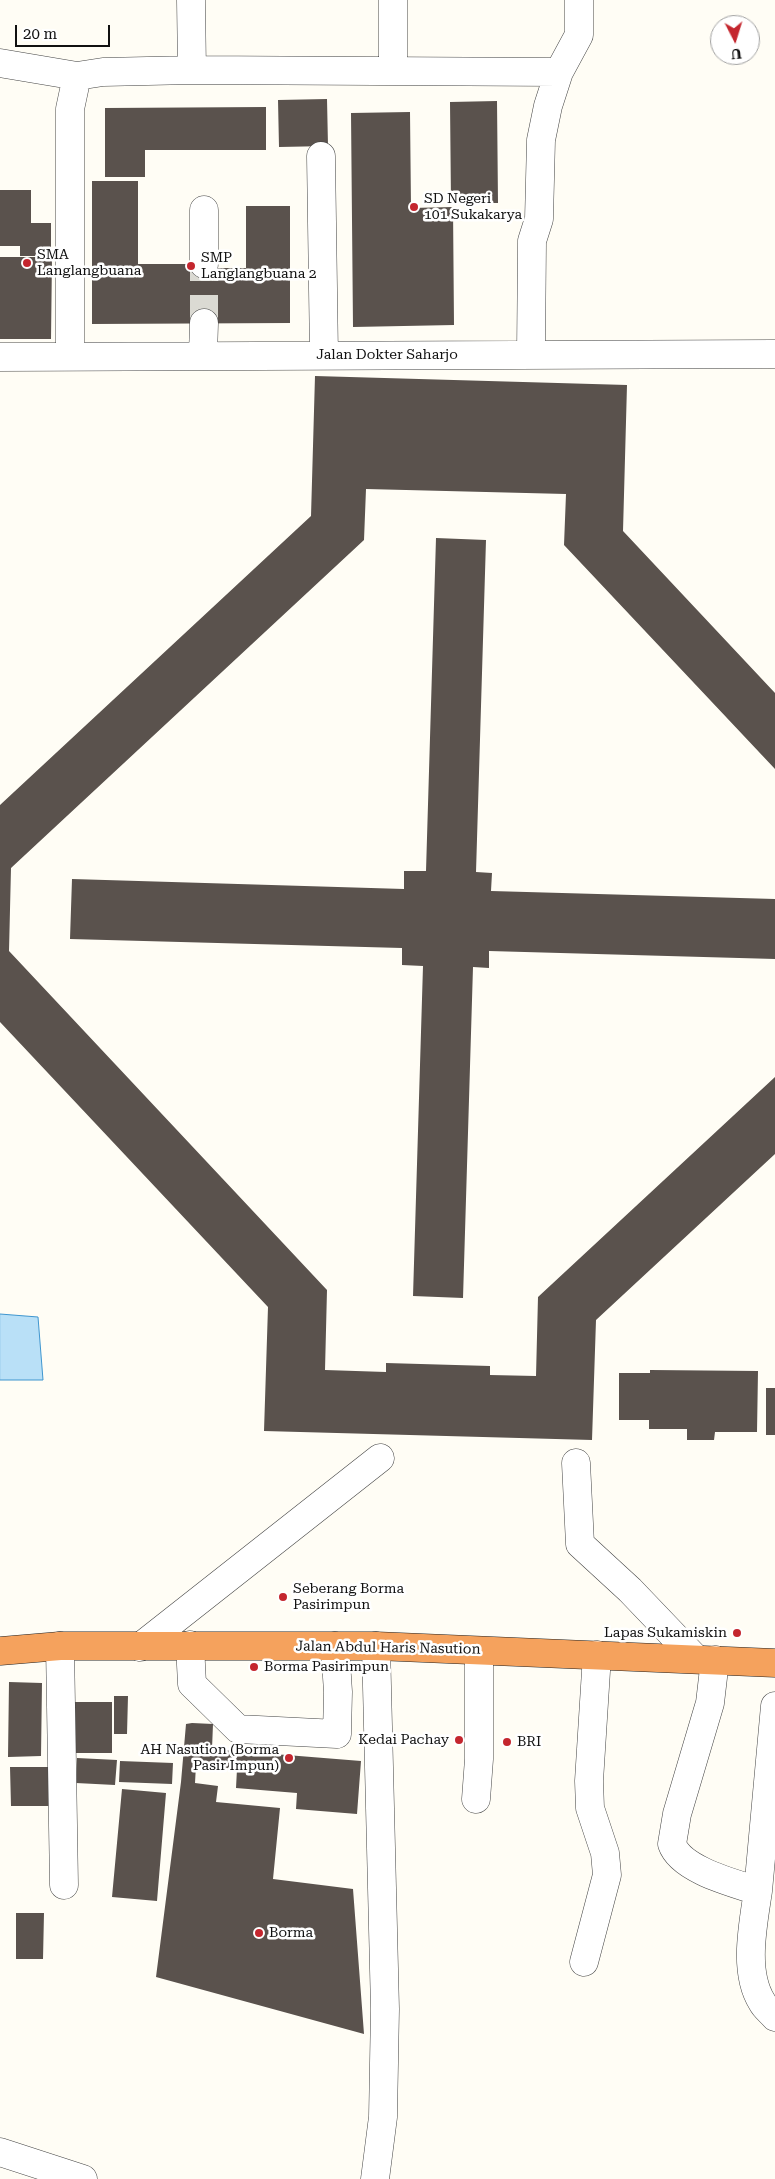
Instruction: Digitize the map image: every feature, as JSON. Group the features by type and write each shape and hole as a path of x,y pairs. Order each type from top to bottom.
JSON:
{"highway":[{"name":"Jalan Abdul Haris Nasution","path":"0,1652 60,1646 376,1646 775,1663"}],"street":[{"path":"192,0 192,70"},
{"path":"393,0 393,70"},
{"path":"531,354 532,241 540,219 542,140 548,106 558,72 579,35 579,0"},
{"path":"0,64 77,76 103,72 192,70 558,72"},
{"path":"70,356 70,109 77,76"},
{"path":"321,156 324,355"},
{"path":"204,210 204,264"},
{"path":"203,355 204,323"},
{"name":"Jalan Dokter Saharjo","path":"0,357 775,354"},
{"path":"140,1647 380,1458"},
{"path":"576,1463 580,1544 705,1660 710,1703 678,1814 672,1844 679,1857 706,1872 758,1891"},
{"path":"60,1646 64,1885"},
{"path":"190,1646 192,1684 238,1729 337,1734 338,1692 335,1646"},
{"path":"375,2179 383,2117 385,2009 376,1646"},
{"path":"476,1799 479,1759 479,1651"},
{"path":"584,1962 607,1875 606,1853 590,1808 589,1781 597,1656"},
{"path":"775,1706 758,1891 750,1946 755,1988 762,2004 775,2016"},
{"path":"0,2152 83,2179"}],"water":[{"path":"0,1314 38,1317 43,1380 0,1380"}],"building":[{"path":"327,99 328,146 279,147 278,100"},
{"path":"497,101 498,203 451,203 450,102"},
{"path":"266,107 266,150 145,150 145,177 105,177 105,108"},
{"path":"410,112 411,208 453,207 454,325 353,327 351,113"},
{"path":"92,181 138,181 138,264 210,264 210,268 246,268 246,206 290,206 290,323 92,324"},
{"path":"0,190 31,190 31,223 51,223 51,256 20,256 20,246 0,246"},
{"path":"0,257 52,257 51,339 0,339"},
{"path":"315,376 627,385 623,531 775,693 775,769 564,545 566,494 366,489 364,540 11,868 9,951 327,1290 325,1370 386,1372 386,1363 490,1366 490,1375 536,1376 538,1297 775,1077 775,1154 596,1320 592,1440 264,1431 268,1307 0,1022 0,805 311,516"},
{"path":"436,538 486,540 476,872 492,873 491,891 775,899 775,959 489,951 489,968 473,967 463,1298 413,1296 423,966 402,965 402,948 70,939 72,879 404,889 404,871 426,871"},
{"path":"650,1370 758,1371 757,1432 715,1432 714,1440 687,1440 687,1429 649,1429 649,1420 619,1420 619,1373 650,1373"},
{"path":"766,1388 775,1388 775,1435 766,1435"},
{"path":"9,1682 42,1683 41,1756 8,1757"},
{"path":"114,1696 128,1696 127,1734 114,1734"},
{"path":"64,1702 112,1702 112,1753 65,1753"},
{"name":"Borma","path":"186,1724 213,1724 212,1749 361,1761 357,1814 296,1809 297,1793 236,1788 237,1769 196,1765 195,1783 218,1786 216,1802 280,1808 273,1879 353,1889 364,2034 156,1977 181,1782"},
{"path":"77,1758 117,1760 115,1785 76,1783"},
{"path":"120,1761 173,1763 172,1784 119,1782"},
{"path":"10,1767 49,1767 49,1806 11,1806"},
{"path":"122,1789 166,1793 157,1901 112,1897"},
{"path":"16,1913 44,1913 43,1959 16,1959"}],"tunnel":[{"path":"204,264 204,323"}],"place":[{"name":"SD Negeri 101 Sukakarya","path":"414,207"},
{"name":"SMA Langlangbuana","path":"27,263"},
{"name":"SMP Langlangbuana 2","path":"191,266"},
{"name":"Seberang Borma Pasirimpun","path":"283,1597"},
{"name":"Lapas Sukamiskin","path":"737,1633"},
{"name":"Borma Pasirimpun","path":"254,1667"},
{"name":"Kedai Pachay","path":"459,1740"},
{"name":"BRI","path":"507,1742"},
{"name":"AH Nasution (Borma Pasir Impun)","path":"289,1758"},
{"name":"Borma","path":"259,1933"}]}
